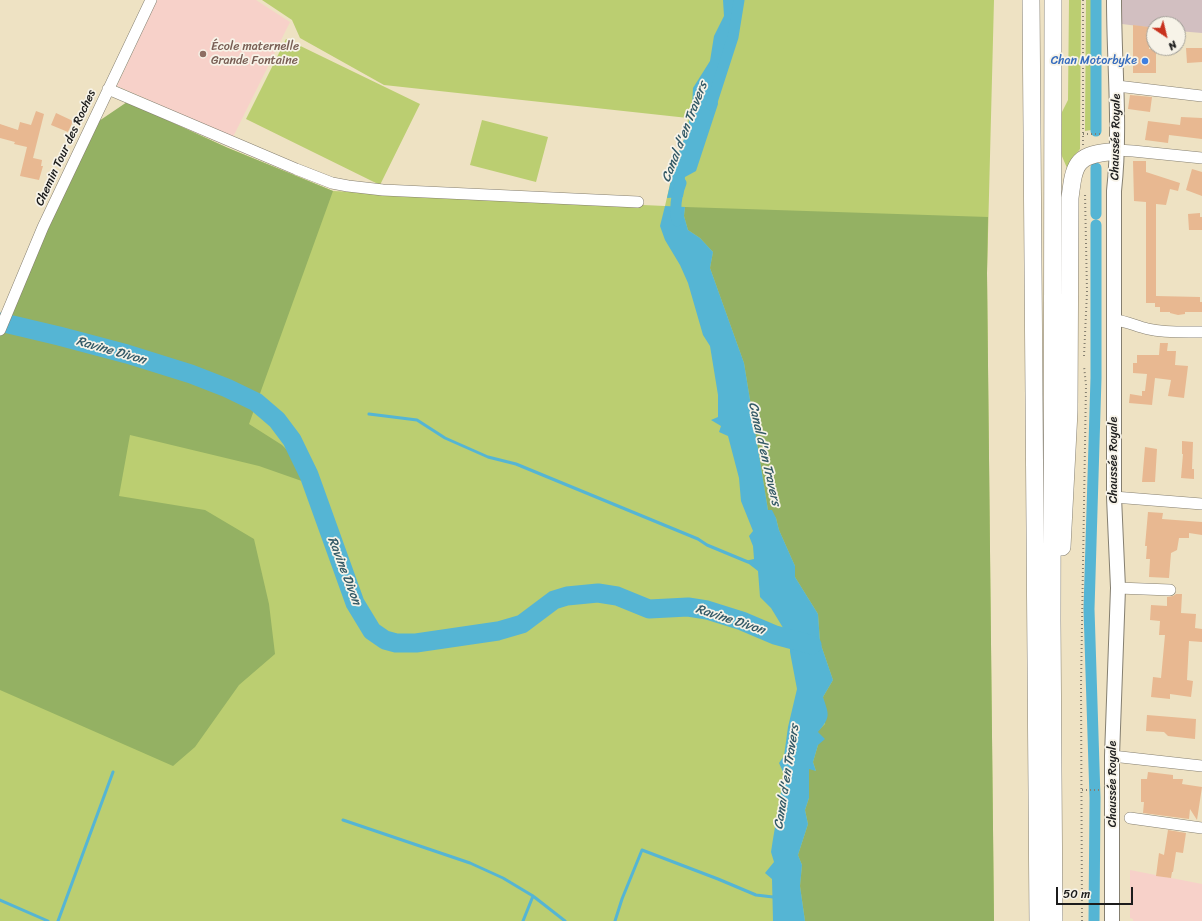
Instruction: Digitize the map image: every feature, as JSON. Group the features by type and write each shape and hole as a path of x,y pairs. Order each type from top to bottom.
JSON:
{"highway":[{"path":"1053,0 1051,403 1054,921"},
{"path":"1031,2 1038,921"},
{"path":"1053,671 1058,623 1069,411 1070,198 1072,176 1078,164 1087,156 1094,153 1113,151"}],"main road":[{"path":"1106,0 1113,151"},
{"name":"Chaussée Royale","path":"1112,921 1112,756 1118,588 1114,497 1113,151 1117,86 1114,0"}],"street":[{"name":"Chemin Tour des Roches","path":"0,330 43,228 151,0"},
{"path":"1117,86 1202,96"},
{"path":"108,88 296,170 332,183 383,190 638,202"},
{"path":"1113,151 1202,158"},
{"path":"1114,320 1125,321 1146,329 1160,331 1202,332"},
{"path":"1114,497 1202,504"},
{"path":"1118,588 1170,590"},
{"path":"1112,756 1202,766"},
{"path":"1130,818 1202,828"}],"path":[{"path":"1083,0 1082,134 1083,146 1087,148"},
{"path":"1082,134 1103,134"},
{"path":"1084,358 1086,292 1085,193"},
{"path":"1082,921 1081,685 1086,385 1084,365"},
{"path":"1081,790 1103,790"}],"shaded area":[{"name":"École maternelle Grande Fontaine","path":"157,0 256,0 290,22 233,137 117,86"},
{"path":"1114,0 1202,0 1202,33 1186,32 1186,16 1146,16 1146,27 1114,23"},
{"path":"1130,870 1202,884 1202,921 1133,921 1133,919 1130,918"}],"green space":[{"path":"262,0 994,0 987,273 994,921 0,921 0,330 127,102 228,148 333,191 665,206 675,162 686,134 688,118 384,85 300,38 292,20"},
{"path":"1069,0 1081,0 1080,149 1067,168 1061,154 1060,116 1068,100"},
{"path":"1086,0 1091,0 1091,130 1085,131"},
{"path":"286,39 420,104 380,185 246,119"},
{"path":"127,102 228,148 333,191 249,424 282,445 303,466 316,486 259,466 130,435 119,496 205,510 254,539 269,604 275,654 239,685 195,747 173,766 0,690 0,330 99,121"},
{"path":"482,120 548,137 536,182 470,165"},
{"path":"685,207 988,217 987,273 994,921 805,921 800,886 802,865 798,855 808,824 805,810 809,798 809,768 816,771 813,762 818,745 817,732 825,724 823,697 833,680 820,642 818,614 795,577 795,566 779,530 776,518 768,510 744,363 710,268 713,252 700,238 688,230 684,216"}],"water":[{"path":"723,0 739,0 725,75 715,88 718,104 696,171 685,177 683,197 667,198 675,162 686,134 692,108 693,88 710,61 714,36 724,16"},
{"path":"665,206 685,207 684,216 688,230 700,238 713,252 710,268 744,363 768,510 772,510 776,518 779,530 795,566 795,577 818,614 820,642 833,680 823,697 828,716 818,732 825,739 818,745 813,762 816,771 809,769 809,798 805,810 808,824 798,855 802,865 800,886 805,921 773,921 772,879 765,873 774,862 771,852 784,774 779,763 784,756 788,727 797,689 790,645 785,631 771,608 760,597 758,571 745,561 754,559 753,546 749,536 753,531 741,501 739,478 728,436 719,432 721,426 711,420 718,417 718,395 710,346 703,335 688,283 680,265 665,240 660,226"}],"building":[{"name":"Chan Motorbyke","path":"1133,25 1146,27 1146,56 1156,56 1156,73 1133,73"},
{"path":"1186,48 1202,48 1202,62 1187,63"},
{"path":"1130,95 1152,97 1150,112 1128,109"},
{"path":"36,111 44,114 33,158 42,160 41,166 43,166 39,180 20,176 27,147 14,144 15,142 0,138 0,124 18,130 20,122 31,125"},
{"path":"56,113 73,121 68,132 51,125"},
{"path":"1181,117 1202,118 1202,139 1169,135 1168,143 1145,140 1148,121 1180,125"},
{"path":"1133,161 1146,161 1146,172 1180,183 1178,191 1170,189 1166,205 1156,204 1156,296 1200,297 1200,302 1202,302 1202,312 1185,312 1185,314 1178,315 1170,312 1160,312 1160,307 1155,307 1155,303 1146,303 1146,202 1134,201"},
{"path":"1192,169 1202,172 1202,196 1186,190"},
{"path":"1200,213 1200,217 1202,217 1202,230 1189,230 1188,214"},
{"path":"1160,343 1168,343 1167,351 1176,351 1175,365 1188,366 1184,398 1168,396 1171,380 1155,378 1152,405 1129,403 1130,394 1142,396 1142,391 1145,391 1147,374 1133,373 1133,363 1137,363 1137,355 1159,355"},
{"path":"1182,441 1193,442 1192,469 1194,469 1194,479 1181,478 1183,454"},
{"path":"1145,447 1157,449 1155,482 1142,482"},
{"path":"1148,512 1163,513 1162,519 1202,522 1202,535 1189,533 1189,538 1179,538 1177,550 1171,553 1169,578 1149,577 1150,559 1146,559 1147,546 1145,546"},
{"path":"1182,594 1181,613 1196,614 1195,628 1202,629 1202,642 1189,641 1187,680 1193,681 1191,697 1170,694 1170,699 1151,697 1153,677 1161,678 1165,635 1159,635 1160,621 1150,620 1151,605 1167,606 1167,597"},
{"path":"1147,715 1196,719 1195,739 1168,736 1164,732 1146,731"},
{"path":"1148,772 1173,775 1173,779 1183,779 1182,784 1202,787 1197,820 1190,809 1189,819 1143,813 1144,802 1141,802 1141,779 1147,779"},
{"path":"1168,830 1186,833 1183,853 1176,852 1171,878 1156,876 1159,853 1164,855"}],"waterway":[{"name":"Canal d'en Travers","path":"711,105 733,37 739,0"},
{"path":"1096,0 1096,131"},
{"path":"1096,168 1096,214"},
{"name":"Canal d'en Travers","path":"677,221 676,202 681,183"},
{"path":"1094,921 1095,798 1089,609 1096,378 1096,225"},
{"name":"Ravine Divon","path":"0,322 127,354 191,374 227,388 256,402 277,420 292,440 309,475 355,603 372,631 385,640 396,643 416,643 498,631 522,624 554,600 567,596 598,593 617,596 649,609 688,607 707,610 742,621 775,635 812,645"},
{"path":"369,414 417,420 445,438 488,457 516,464 698,539 707,545 748,562"},
{"path":"58,921 113,772"},
{"path":"343,820 470,863 503,878 533,896 565,921"},
{"path":"615,921 622,899 642,850 756,895 773,897"},
{"path":"523,921 533,896"},
{"path":"0,900 48,921"}],"place":[{"name":"École maternelle Grande Fontaine","path":"203,54"},
{"name":"Chan Motorbyke","path":"1145,61"}]}
